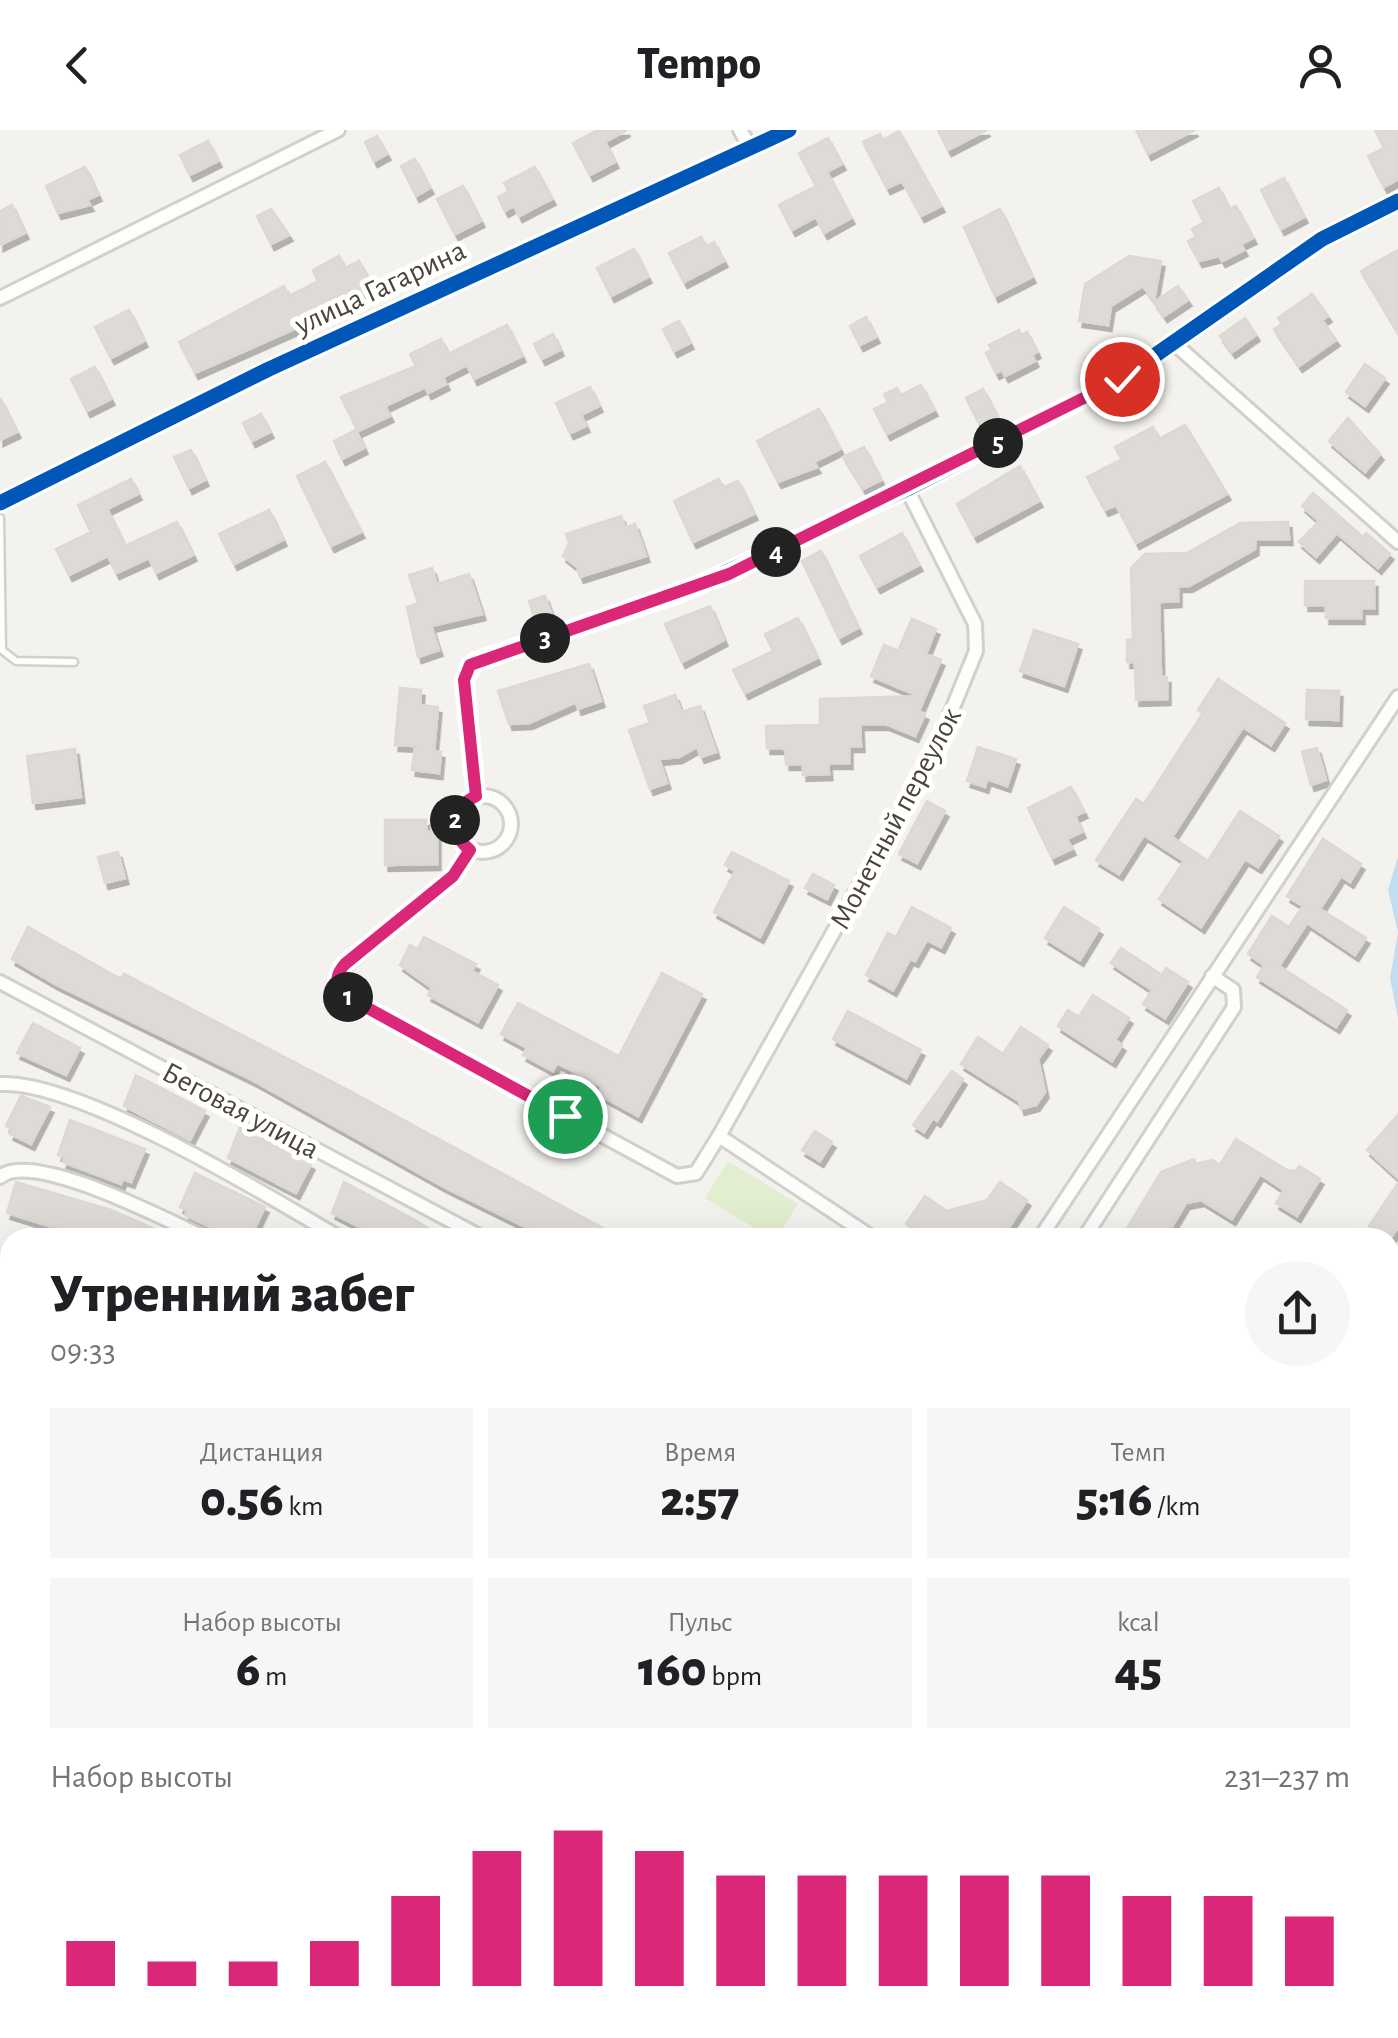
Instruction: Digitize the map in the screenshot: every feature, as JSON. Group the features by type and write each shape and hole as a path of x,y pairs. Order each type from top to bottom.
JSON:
{"street":[{"path":"0,298 338,130"},
{"path":"740,130 750,146"},
{"name":"улица Гагарина","path":"0,503 269,369 788,130"},
{"path":"476,796 464,680 476,661 681,593 907,489 1092,395 1176,345 1313,245 1398,201"},
{"path":"1176,345 1398,542"},
{"name":"Монетный переулок","path":"470,850 453,876 345,964 337,978 342,994 676,1176 696,1173 936,749 972,664 974,624 907,489"},
{"path":"1047,1228 1398,697"},
{"path":"476,796 500,801 512,821 510,833 494,850 470,850 456,833 458,810 476,796"},
{"path":"1091,1228 1234,1008 1233,990 1212,976"},
{"name":"Беговая улица","path":"0,982 464,1228"},
{"path":"0,1084 22,1083 72,1098 230,1174 323,1228"},
{"path":"719,1136 858,1228"},
{"path":"0,1177 22,1168 50,1174 182,1228"}],"lane":[{"path":"0,518 2,650 16,661 74,662"}],"green space":[{"path":"728,1161 798,1204 783,1228 754,1228 705,1198"}],"water":[{"path":"1398,857 1398,932 1388,890"},
{"path":"1398,932 1398,1018 1390,978"}],"building":[{"path":"598,130 627,130 605,142 615,162 590,175 573,143"},
{"path":"938,130 987,130 948,150"},
{"path":"1136,130 1195,130 1148,154"},
{"path":"1375,130 1398,130 1398,179 1384,187 1368,156 1384,148"},
{"path":"899,131 941,206 921,216 902,181 887,188 863,142 880,134 883,140"},
{"path":"377,136 387,154 374,161 365,142"},
{"path":"828,138 842,164 827,172 851,218 824,233 816,217 792,230 779,205 816,186 799,153"},
{"path":"208,141 218,161 190,175 180,155"},
{"path":"415,159 430,188 416,196 401,166"},
{"path":"85,167 98,195 87,200 90,205 58,213 46,186"},
{"path":"535,167 552,199 519,216 514,206 505,211 498,197 509,191 504,183"},
{"path":"1284,178 1304,217 1281,229 1261,190"},
{"path":"463,186 481,221 455,234 437,199"},
{"path":"1219,188 1229,209 1236,206 1253,238 1241,244 1244,250 1222,261 1219,256 1199,261 1188,241 1196,237 1192,229 1204,222 1193,201"},
{"path":"12,205 25,233 0,245 0,211"},
{"path":"271,209 289,235 271,244 257,216"},
{"path":"1000,209 1032,277 995,296 964,227"},
{"path":"701,237 706,246 714,242 724,261 684,282 669,253"},
{"path":"634,249 648,277 611,296 597,268"},
{"path":"1398,250 1398,333 1361,271"},
{"path":"339,256 345,268 359,261 373,287 308,323 195,373 179,342 284,286 289,296 318,281 313,270"},
{"path":"1129,256 1161,261 1154,301 1143,286 1111,306 1108,325 1079,321 1085,284"},
{"path":"1178,286 1188,300 1164,316 1154,302"},
{"path":"1312,294 1328,316 1322,320 1336,340 1299,366 1274,329 1282,324 1278,318"},
{"path":"129,310 144,341 111,358 95,327"},
{"path":"866,317 876,337 860,345 850,326"},
{"path":"1245,318 1256,335 1232,352 1220,336"},
{"path":"679,321 690,343 674,351 663,329"},
{"path":"507,325 522,356 474,379 467,365 443,377 446,384 428,393 425,387 385,406 390,416 358,431 341,397 416,366 410,354 441,339 448,354"},
{"path":"1019,330 1021,335 1027,332 1037,352 1032,355 1035,361 1005,376 1002,370 996,373 986,353 992,350 989,345"},
{"path":"553,334 560,350 542,359 534,344"},
{"path":"1365,364 1385,378 1365,406 1346,392"},
{"path":"95,367 111,399 87,411 71,379"},
{"path":"921,385 934,410 887,434 874,409 888,402 884,394 897,388 901,395"},
{"path":"590,387 599,406 581,415 586,426 570,433 556,403"},
{"path":"983,389 998,418 981,427 966,398"},
{"path":"0,398 17,432 0,440"},
{"path":"819,409 840,449 814,462 817,467 778,482 757,441"},
{"path":"261,414 270,432 252,441 243,423"},
{"path":"1348,418 1380,454 1365,472 1329,441"},
{"path":"1185,425 1227,494 1136,543 1116,505 1105,510 1087,477 1122,459 1115,447 1153,427 1159,439"},
{"path":"356,430 364,448 342,459 334,441"},
{"path":"864,447 881,480 863,489 843,457"},
{"path":"191,450 205,480 189,488 174,457"},
{"path":"325,462 361,532 331,546 297,476"},
{"path":"1020,466 1039,501 974,536 957,504"},
{"path":"131,479 138,494 107,509 125,546 177,522 193,555 156,573 149,558 116,573 108,556 69,575 56,549 91,532 78,505"},
{"path":"719,479 723,488 738,481 754,514 693,542 674,501"},
{"path":"1313,493 1363,537 1366,533 1390,554 1378,568 1337,533 1316,557 1299,542 1319,521 1302,506"},
{"path":"269,510 283,540 234,564 219,534"},
{"path":"621,516 625,528 635,524 646,556 580,577 577,567 563,556 569,543 566,534"},
{"path":"1288,522 1289,539 1255,539 1255,549 1189,586 1178,586 1178,601 1159,602 1161,677 1167,677 1167,699 1136,700 1135,662 1127,662 1127,640 1133,639 1131,568 1145,554 1187,553 1240,523"},
{"path":"902,533 919,565 877,587 860,556"},
{"path":"821,551 858,628 839,638 802,561"},
{"path":"432,568 437,584 469,574 482,614 431,626 439,650 418,657 407,607 418,603 409,575"},
{"path":"1305,581 1374,581 1374,608 1361,608 1361,618 1326,618 1326,605 1305,605"},
{"path":"545,596 552,616 536,622 529,601"},
{"path":"710,606 724,640 682,662 665,624"},
{"path":"798,618 817,658 745,693 733,670 773,651 765,634"},
{"path":"912,619 936,629 926,654 941,660 919,711 925,714 915,736 886,724 860,724 861,746 849,746 849,763 828,763 829,774 803,775 803,764 786,764 785,748 767,748 766,726 820,725 820,699 919,696 871,676 884,645 898,651"},
{"path":"1034,630 1078,644 1064,686 1020,671"},
{"path":"589,664 601,701 578,709 576,702 529,723 509,724 498,691"},
{"path":"1218,679 1285,723 1271,745 1243,727 1172,837 1208,861 1240,811 1279,836 1258,867 1245,859 1201,927 1159,899 1184,861 1144,835 1119,874 1096,860 1136,799 1144,804 1203,713 1198,710"},
{"path":"400,688 421,690 420,705 438,707 434,751 441,752 439,773 412,770 415,746 395,745"},
{"path":"1307,690 1339,691 1338,720 1306,719"},
{"path":"675,695 681,712 700,706 716,752 701,757 697,747 679,757 659,759 667,783 650,789 629,730 650,723 644,706"},
{"path":"978,747 1016,759 1007,786 987,779 985,787 967,781"},
{"path":"1317,748 1326,780 1311,785 1302,752"},
{"path":"75,749 81,797 33,803 27,756"},
{"path":"1071,787 1084,812 1075,816 1082,832 1067,839 1072,849 1052,858 1028,808"},
{"path":"927,801 945,811 917,863 899,854"},
{"path":"385,820 426,820 426,832 437,832 437,864 385,865"},
{"path":"1323,839 1361,864 1350,882 1341,876 1320,909 1366,938 1355,955 1307,923 1279,966 1347,1010 1336,1027 1257,977 1264,965 1248,954 1272,916 1289,927 1303,906 1287,896"},
{"path":"118,852 125,878 105,883 98,857"},
{"path":"732,852 789,881 760,937 714,912 735,871 725,865"},
{"path":"813,874 834,885 827,899 805,888"},
{"path":"912,907 951,928 941,947 927,940 915,961 910,959 893,990 866,975 888,933 896,937"},
{"path":"1064,907 1099,929 1080,960 1045,938"},
{"path":"28,927 121,979 124,974 352,1092 603,1228 528,1228 444,1187 254,1081 12,959"},
{"path":"424,937 476,964 472,971 498,985 478,1022 428,995 432,988 400,965 410,945 418,949"},
{"path":"1121,948 1162,975 1166,968 1188,982 1165,1018 1143,1004 1152,990 1111,963"},
{"path":"662,973 702,994 638,1116 598,1094 602,1087 557,1063 553,1071 523,1055 527,1048 501,1034 518,1003 619,1056"},
{"path":"1093,995 1129,1018 1115,1040 1122,1045 1112,1061 1058,1026 1068,1010 1079,1017"},
{"path":"848,1011 921,1050 906,1078 833,1039"},
{"path":"33,1023 80,1048 66,1075 17,1053"},
{"path":"1021,1027 1048,1045 1038,1059 1045,1092 1036,1105 1021,1109 1019,1101 961,1064 978,1037 1003,1054"},
{"path":"952,1071 963,1079 937,1121 933,1118 924,1132 913,1125"},
{"path":"136,1075 205,1111 190,1140 124,1106"},
{"path":"21,1096 50,1107 31,1144 10,1134 12,1129 6,1126"},
{"path":"1398,1115 1398,1178 1367,1150"},
{"path":"70,1120 145,1149 131,1182 123,1179 121,1184 63,1162 65,1157 58,1155"},
{"path":"240,1127 311,1164 296,1193 228,1158"},
{"path":"815,1131 832,1142 820,1161 802,1150"},
{"path":"1236,1139 1287,1170 1296,1171 1299,1166 1320,1179 1297,1216 1276,1203 1284,1190 1260,1174 1232,1219 1201,1200 1186,1203 1171,1228 1127,1228 1161,1172 1194,1159 1196,1164 1212,1160 1220,1165"},
{"path":"195,1173 265,1207 255,1228 213,1228 185,1215 187,1210 180,1207"},
{"path":"16,1182 111,1210 152,1228 56,1228 7,1213"},
{"path":"344,1182 428,1228 361,1228 332,1213"},
{"path":"1000,1182 1027,1200 1009,1228 912,1228 906,1224 925,1196 947,1211 987,1200"},
{"path":"1398,1183 1397,1228 1369,1226"}],"cycle path":[{"path":"0,503 269,369 789,130"},
{"path":"476,796 464,680 476,661 681,593 907,489 1121,379 1322,239 1398,201"}],"route":[{"path":"565,1116 342,994 338,987 337,978 345,964 453,876 470,850 456,833 455,821 458,810 476,796 464,680 470,665 729,574 1122,379"}]}
